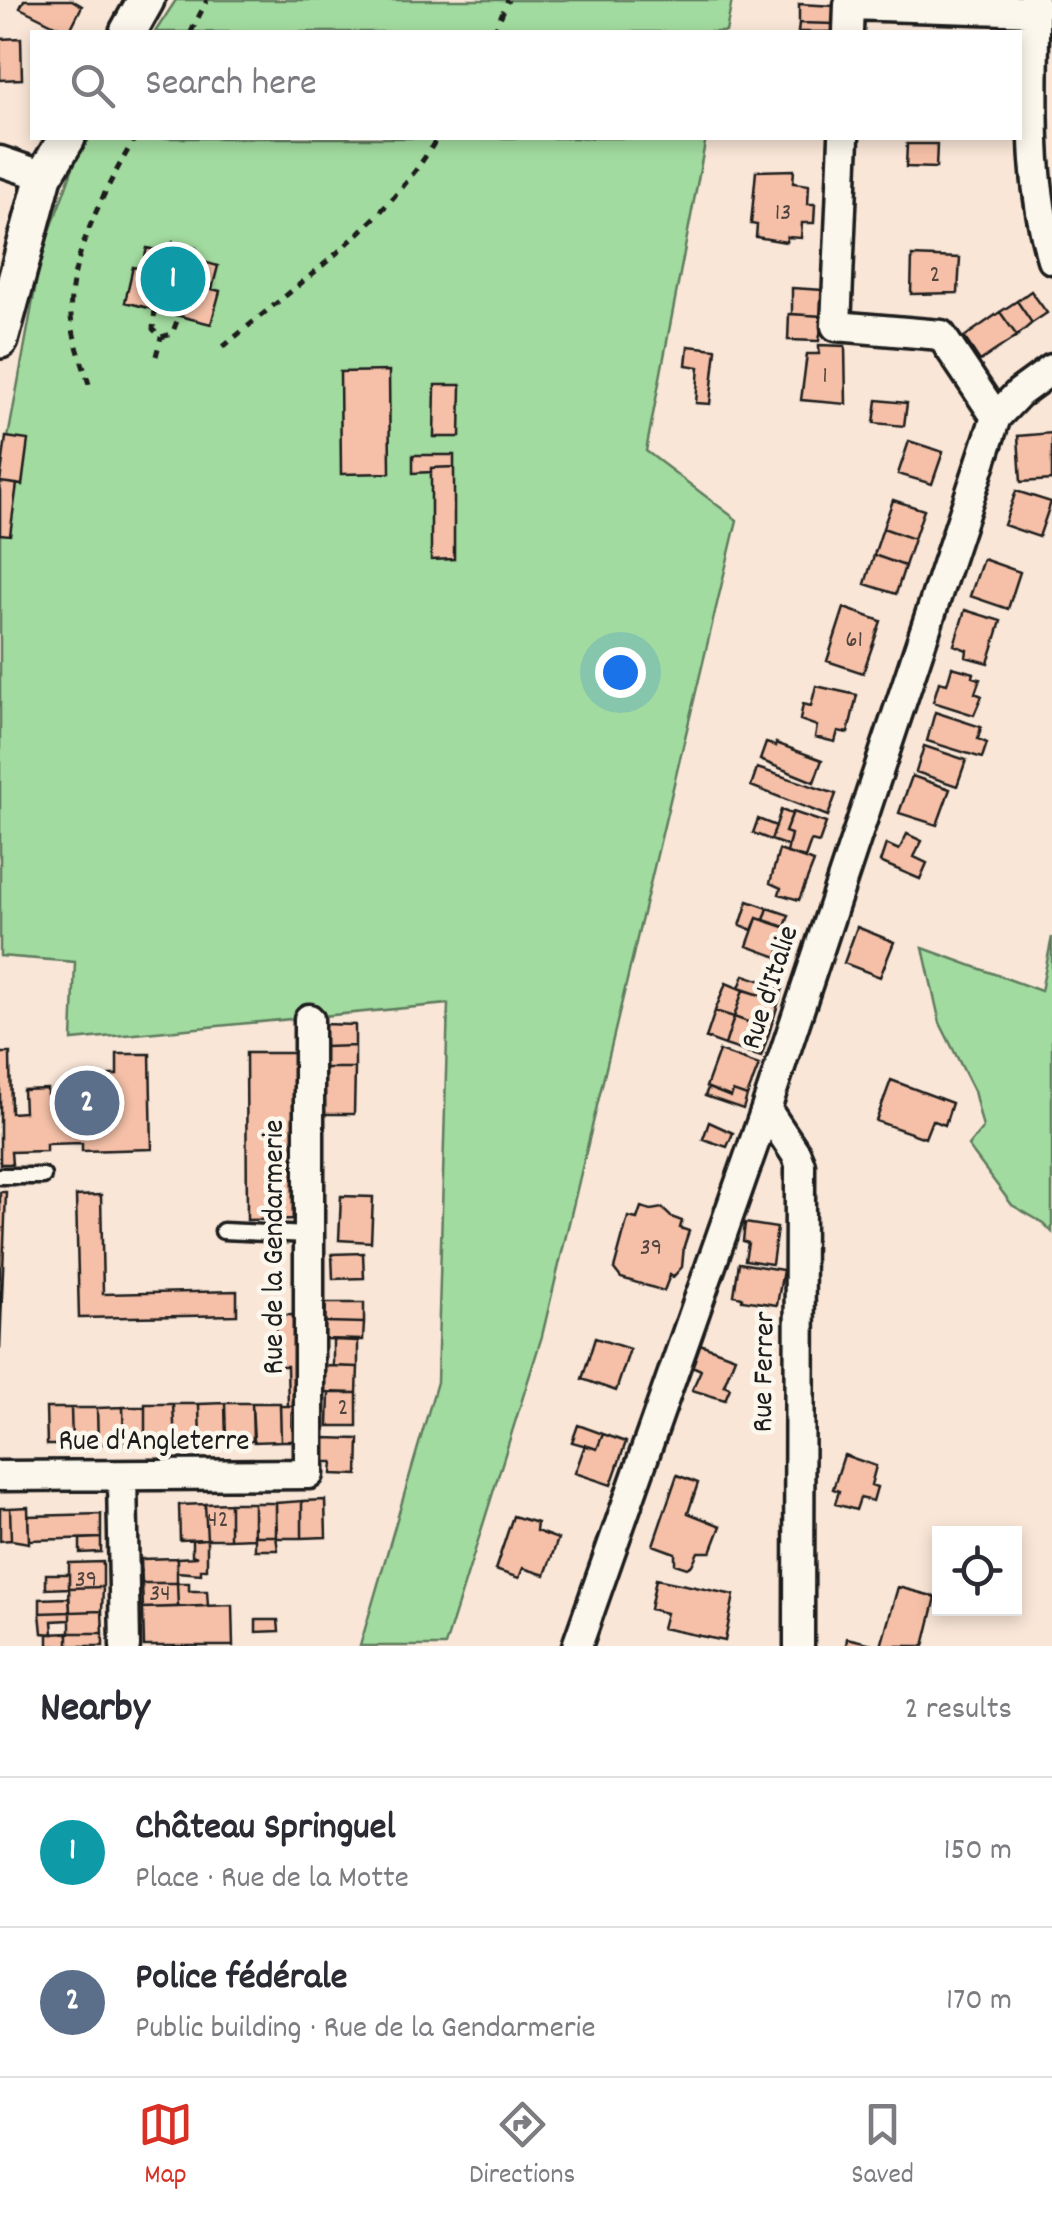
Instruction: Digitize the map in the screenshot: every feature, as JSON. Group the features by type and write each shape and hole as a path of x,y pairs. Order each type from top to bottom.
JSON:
{"street":[{"path":"129,30 146,0"},
{"path":"848,30 849,5 1034,6 1033,156 1039,216 1052,259"},
{"path":"0,340 44,176 66,140"},
{"path":"844,140 836,326 941,334 996,417"},
{"path":"0,161 44,176"},
{"name":"Rue d'Italie","path":"577,1646 766,1109 996,417 1052,368"},
{"name":"Rue de la Gendarmerie","path":"308,1020 309,1474"},
{"name":"Rue Ferrer","path":"766,1109 800,1166 799,1646"},
{"name":"Rue d'Angleterre","path":"0,1476 309,1474"},
{"path":"122,1476 125,1646"}],"lane":[{"path":"0,1176 44,1176"},
{"path":"224,1232 309,1235"}],"path":[{"path":"192,30 207,0"},
{"path":"495,30 508,0"},
{"path":"88,384 71,324 71,281 110,180 134,140"},
{"path":"223,347 354,239 437,140"},
{"path":"155,309 153,330 161,337"},
{"path":"161,337 172,334 179,316"},
{"path":"156,356 161,337"}],"green space":[{"path":"176,0 732,0 726,30 156,30"},
{"path":"89,140 706,140 646,451 737,520 542,1336 445,1646 360,1646 437,1382 448,1004 72,1040 75,962 0,956 0,482 41,256 76,159"},
{"path":"1052,937 1052,1232 1012,1205 968,1146 983,1128 974,1091 940,1023 923,948 1041,991"}],"building":[{"path":"24,0 72,0 82,6 70,30 20,8"},
{"path":"799,4 835,6 834,24 799,23"},
{"path":"799,23 834,24 834,30 798,30"},
{"path":"21,38 22,79 0,80 0,39"},
{"path":"907,144 937,144 936,168 906,167"},
{"path":"794,170 793,183 809,185 808,204 815,204 814,223 802,223 801,238 787,237 786,242 756,237 757,225 751,224 756,171"},
{"path":"173,242 196,248 193,259 218,266 212,289 220,291 211,324 125,302 133,267 142,269 147,248 170,253"},
{"path":"912,256 960,258 958,293 911,294"},
{"path":"792,288 823,290 821,316 792,314"},
{"path":"1031,291 1047,313 1032,323 1017,301"},
{"path":"1017,301 1032,323 1017,336 1000,312"},
{"path":"1000,312 1017,336 980,361 964,337"},
{"path":"789,314 823,316 819,341 788,340"},
{"path":"819,345 845,346 846,404 801,400 807,354 819,354"},
{"path":"688,346 716,349 710,404 696,403 699,367 686,365"},
{"path":"389,371 390,473 341,474 340,372"},
{"path":"435,385 461,385 460,437 434,437"},
{"path":"877,400 907,403 904,426 874,423"},
{"path":"1052,433 1052,480 1021,482 1018,436"},
{"path":"6,437 28,440 22,485 0,482"},
{"path":"909,441 943,452 932,484 898,474"},
{"path":"413,455 454,455 454,467 413,473"},
{"path":"454,467 454,559 431,560 431,468"},
{"path":"0,482 17,484 10,535 0,534"},
{"path":"1016,491 1051,502 1039,537 1004,525"},
{"path":"893,500 924,510 914,539 883,528"},
{"path":"883,528 914,539 905,566 874,555"},
{"path":"874,555 905,566 896,594 865,584"},
{"path":"983,559 1020,572 1008,609 970,596"},
{"path":"844,608 881,621 863,673 827,661"},
{"path":"965,610 1001,621 988,663 966,657 967,650 954,645"},
{"path":"952,667 974,673 973,677 980,679 975,693 982,696 974,715 933,702 939,682 947,684"},
{"path":"816,686 857,695 848,733 838,731 835,742 815,737 817,726 800,720 803,704 811,706"},
{"path":"935,712 981,727 978,739 987,743 982,758 927,741"},
{"path":"766,743 822,760 814,782 760,760"},
{"path":"924,746 966,760 957,786 916,772"},
{"path":"757,768 836,794 828,816 751,786"},
{"path":"912,776 950,789 937,825 899,813"},
{"path":"781,810 792,814 785,832 791,834 788,846 771,840"},
{"path":"793,812 826,823 819,843 811,841 805,858 787,853 791,834 785,832"},
{"path":"758,819 776,826 771,840 753,833"},
{"path":"907,834 922,841 914,857 927,863 920,879 880,862 886,844 899,850"},
{"path":"779,850 814,862 799,900 779,894 781,888 770,883"},
{"path":"748,901 768,908 764,920 757,918 752,930 740,926"},
{"path":"768,908 789,915 785,927 764,920"},
{"path":"757,918 787,928 777,957 747,946"},
{"path":"857,927 894,942 880,977 844,963"},
{"path":"744,975 783,988 779,1001 739,988"},
{"path":"726,983 743,990 734,1017 715,1011"},
{"path":"743,990 779,1001 770,1030 734,1017"},
{"path":"715,1011 734,1017 725,1045 706,1038"},
{"path":"734,1017 770,1030 761,1057 725,1045"},
{"path":"323,1024 355,1025 355,1046 324,1047"},
{"path":"355,1046 355,1068 324,1068 324,1047"},
{"path":"719,1051 759,1065 747,1096 733,1091 731,1097 706,1087"},
{"path":"0,1053 10,1053 11,1113 24,1112 23,1090 47,1089 47,1094 110,1093 110,1075 117,1075 117,1054 150,1054 152,1149 82,1151 82,1143 46,1144 46,1151 11,1152 12,1164 0,1164"},
{"path":"246,1053 298,1053 299,1219 247,1220"},
{"path":"324,1068 355,1068 354,1114 323,1114"},
{"path":"891,1080 952,1103 945,1125 932,1120 925,1138 876,1121"},
{"path":"708,1088 731,1097 733,1091 747,1096 743,1109 705,1096"},
{"path":"709,1122 733,1133 727,1147 703,1139"},
{"path":"0,1192 6,1192 0,1349"},
{"path":"101,1195 103,1294 237,1291 237,1315 79,1318 76,1196"},
{"path":"341,1196 373,1197 371,1242 339,1240"},
{"path":"641,1207 662,1208 682,1221 680,1228 689,1231 682,1267 673,1277 670,1275 664,1291 621,1278 614,1269 628,1217 637,1219"},
{"path":"745,1223 777,1228 772,1264 745,1260"},
{"path":"363,1253 364,1278 333,1279 332,1254"},
{"path":"739,1263 783,1270 777,1305 742,1300 734,1295"},
{"path":"326,1303 364,1303 364,1323 325,1322"},
{"path":"277,1315 299,1315 301,1406 288,1406 287,1366 278,1366"},
{"path":"325,1322 364,1323 363,1340 325,1339"},
{"path":"595,1338 630,1349 616,1391 582,1379"},
{"path":"333,1340 358,1341 358,1367 333,1366"},
{"path":"700,1344 735,1357 724,1385 730,1388 725,1400 692,1390 701,1370 692,1366"},
{"path":"325,1366 358,1367 357,1393 324,1392"},
{"path":"329,1393 357,1393 357,1426 328,1426"},
{"path":"225,1403 252,1403 253,1441 226,1441"},
{"path":"225,1403 226,1441 200,1442 199,1404"},
{"path":"252,1403 280,1403 281,1441 254,1442"},
{"path":"145,1404 173,1404 175,1443 145,1443"},
{"path":"173,1404 199,1404 200,1442 175,1443"},
{"path":"280,1406 301,1406 302,1441 281,1441"},
{"path":"123,1407 145,1407 145,1443 124,1444"},
{"path":"123,1407 124,1444 98,1444 97,1408"},
{"path":"46,1408 71,1408 72,1445 47,1445"},
{"path":"71,1408 97,1408 98,1444 72,1445"},
{"path":"578,1425 603,1434 597,1449 572,1442"},
{"path":"603,1434 626,1442 611,1485 575,1473 585,1445 597,1449"},
{"path":"323,1438 359,1439 358,1475 332,1474 333,1462 323,1462"},
{"path":"844,1455 876,1466 871,1485 877,1487 873,1501 860,1498 856,1510 835,1504 839,1491 833,1489"},
{"path":"677,1475 698,1483 688,1513 721,1526 711,1552 698,1552 687,1568 675,1564 675,1553 653,1545"},
{"path":"325,1500 326,1537 302,1538 302,1501"},
{"path":"302,1501 302,1538 277,1538 276,1503"},
{"path":"230,1503 254,1503 254,1538 230,1539"},
{"path":"230,1503 230,1539 207,1539 205,1504"},
{"path":"254,1503 276,1503 276,1536 255,1536"},
{"path":"205,1504 207,1539 180,1540 179,1505"},
{"path":"28,1507 29,1543 11,1540 10,1508"},
{"path":"0,1508 10,1508 11,1540 0,1541"},
{"path":"101,1514 101,1538 29,1540 28,1516"},
{"path":"513,1516 537,1523 536,1531 558,1539 545,1575 523,1568 519,1578 495,1570"},
{"path":"255,1536 276,1536 278,1550 255,1550"},
{"path":"101,1538 101,1552 80,1553 80,1539"},
{"path":"207,1539 207,1569 201,1569 201,1574 177,1572 177,1558 197,1557 192,1555 192,1540"},
{"path":"177,1558 177,1583 142,1583 141,1559"},
{"path":"103,1562 103,1587 69,1588 69,1563"},
{"path":"46,1574 69,1574 69,1588 46,1589"},
{"path":"656,1579 734,1595 725,1641 662,1628 666,1613 650,1609"},
{"path":"142,1583 177,1583 178,1607 143,1608"},
{"path":"177,1583 189,1583 189,1591 207,1591 208,1606 178,1607"},
{"path":"103,1587 102,1611 70,1612 69,1588"},
{"path":"898,1587 932,1596 924,1646 881,1646"},
{"path":"69,1598 70,1612 40,1613 40,1599"},
{"path":"232,1605 233,1646 144,1646 143,1608"},
{"path":"102,1611 103,1633 70,1633 70,1612"},
{"path":"70,1612 70,1620 52,1621 53,1634 42,1633 40,1613"},
{"path":"256,1620 278,1620 279,1631 256,1632"},
{"path":"68,1633 103,1633 103,1646 68,1646"},
{"path":"68,1633 68,1646 48,1646 48,1634"},
{"path":"847,1638 881,1646 846,1646"}],"place":[{"name":"Château Springuel","path":"173,279"},
{"name":"Police fédérale","path":"87,1103"}]}
